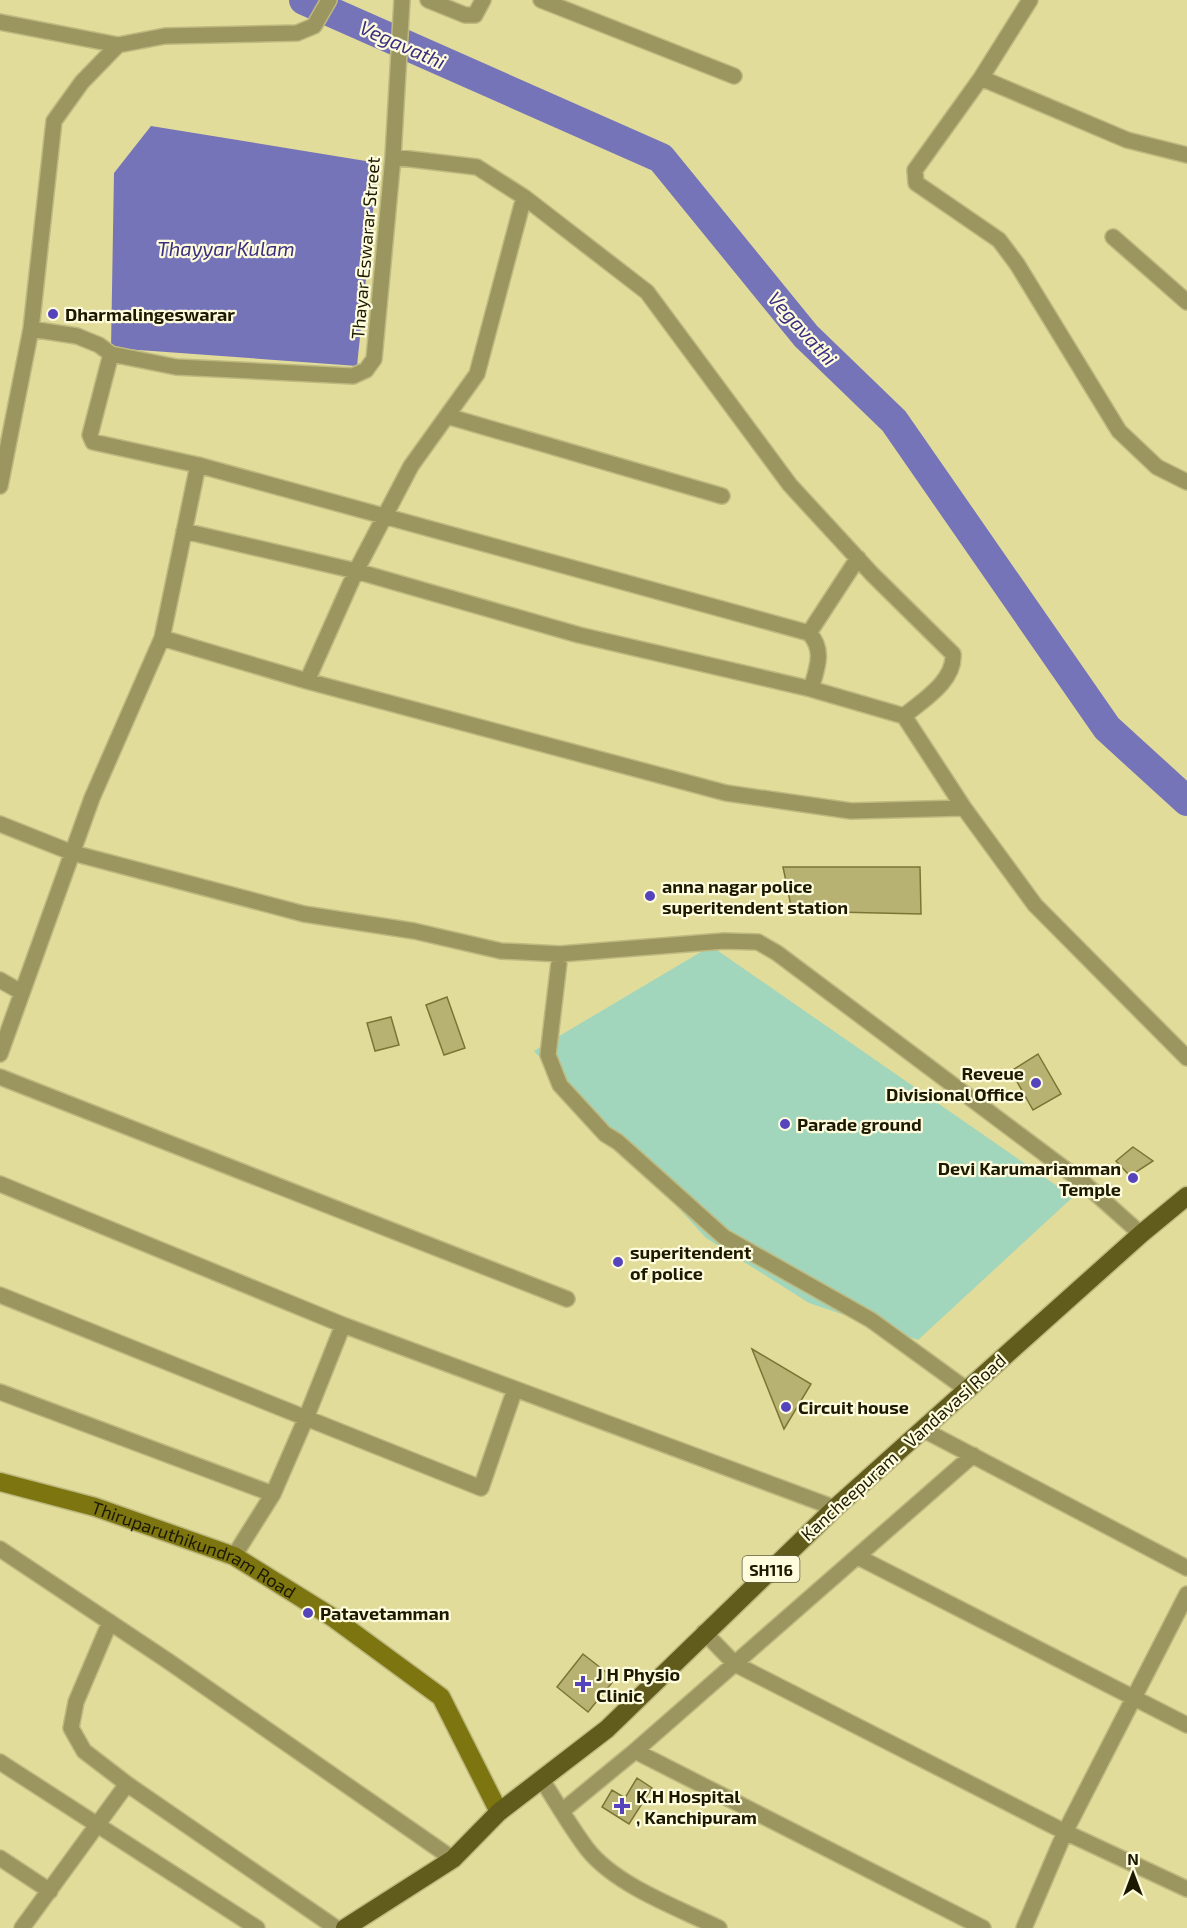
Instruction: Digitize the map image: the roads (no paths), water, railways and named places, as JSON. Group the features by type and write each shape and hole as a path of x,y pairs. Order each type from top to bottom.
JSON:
{"main road":[{"name":"Kancheepuram - Vandavasi Road","path":"345,1928 453,1859 499,1812 607,1729 704,1632 835,1508 966,1389 1187,1196"}],"street":[{"path":"0,22 118,45 165,36 297,33 314,26 329,0"},
{"path":"428,0 465,15 475,15 483,0"},
{"path":"541,0 734,76"},
{"path":"1030,0 981,78 915,170 916,183 999,240 1119,431 1157,467 1187,482"},
{"name":"Thayar Eswarar Street","path":"31,329 77,336 99,345 111,354 176,367 353,376 366,370 374,359 393,157 403,5"},
{"path":"0,486 31,329 54,121 82,82 118,45"},
{"path":"981,78 1127,140 1187,155"},
{"path":"393,157 477,167 524,197 647,292 790,485 953,654 954,666 942,683 904,716"},
{"path":"307,681 356,571 411,466 477,374 524,197"},
{"path":"1113,237 1187,302"},
{"path":"111,354 90,435 93,442 198,465 809,633 816,641 820,657 811,689"},
{"path":"447,416 722,496"},
{"path":"0,1054 92,798 162,638 198,465"},
{"path":"184,531 356,571 579,635 811,689 904,716 964,808 1035,905 1187,1058"},
{"path":"809,633 858,558"},
{"path":"162,638 307,681 726,793 851,811 964,808"},
{"path":"0,824 73,853 304,914 414,931 501,951 560,954 724,941 758,942 777,953 1085,1184 1141,1234"},
{"path":"560,954 548,1055 560,1085 605,1134 724,1237 871,1320 966,1389"},
{"path":"0,980 21,992"},
{"path":"0,1077 567,1299"},
{"path":"0,1184 343,1325 835,1508"},
{"path":"0,1295 481,1488 515,1389"},
{"path":"234,1556 273,1494 343,1325"},
{"path":"0,1392 273,1494"},
{"path":"922,1429 1187,1568"},
{"path":"562,1811 635,1751 973,1455"},
{"name":"Thiruparuthikundram Road","path":"0,1482 95,1508 234,1556 332,1617 441,1697 499,1812"},
{"path":"0,1549 110,1622 453,1859"},
{"path":"858,1557 1187,1725"},
{"path":"1024,1928 1065,1832 1187,1594"},
{"path":"110,1622 76,1702 71,1728 84,1751 127,1784 336,1928"},
{"path":"704,1632 735,1664 1065,1832 1187,1889"},
{"path":"635,1751 983,1928"},
{"path":"0,1762 257,1928"},
{"path":"542,1780 589,1851 616,1874 654,1897 719,1928"},
{"path":"22,1928 100,1825 127,1784"},
{"path":"0,1858 51,1891"}],"water":[{"name":"Thayyar Kulam","path":"151,126 378,163 357,366 111,348 114,173"}],"waterway":[{"name":"Vegavathi","path":"304,0 661,158 806,336 894,421 1107,728 1187,801"}],"place":[{"name":"Dharmalingeswarar","path":"53,314"},
{"name":"anna nagar police superitendent station","path":"650,896"},
{"name":"Reveue Divisional Office","path":"1036,1083"},
{"name":"Parade ground","path":"785,1124"},
{"name":"Devi Karumariamman Temple","path":"1133,1178"},
{"name":"superitendent of police","path":"618,1262"},
{"name":"Circuit house","path":"786,1407"},
{"name":"Patavetamman","path":"308,1613"},
{"name":"J H Physio Clinic","path":"583,1684"},
{"name":"K.H Hospital , Kanchipuram","path":"622,1806"}]}
